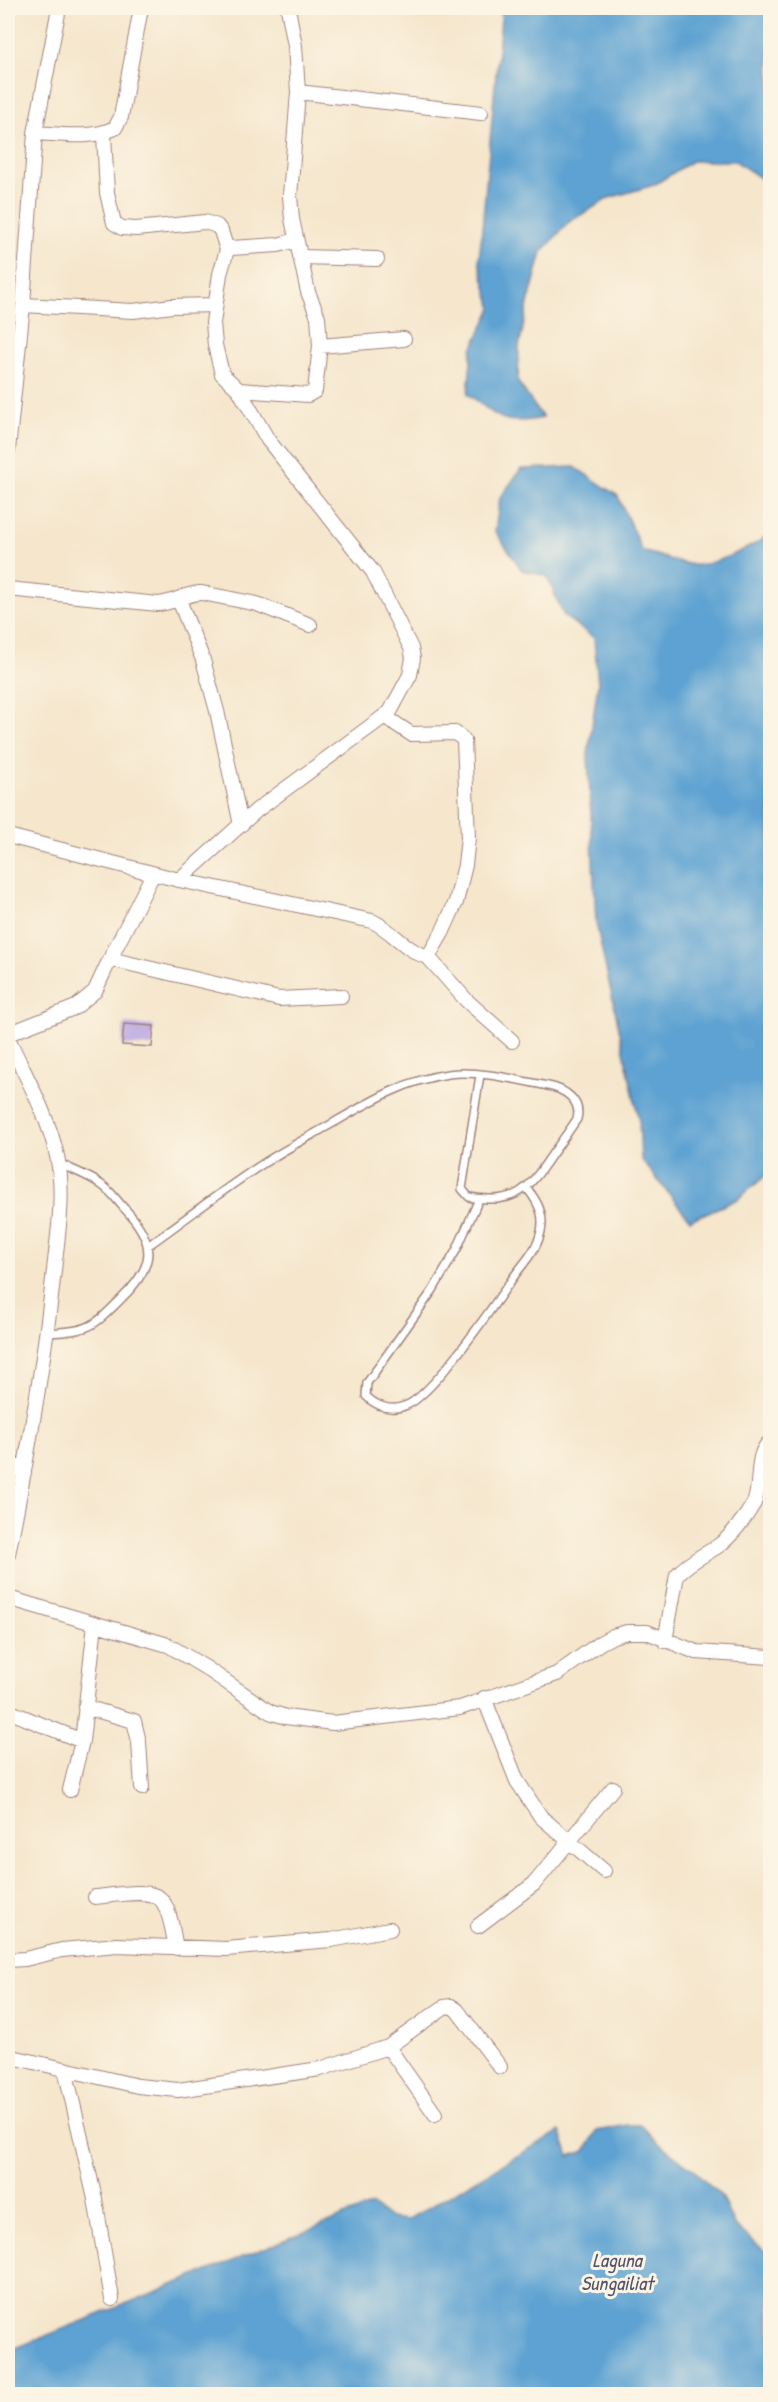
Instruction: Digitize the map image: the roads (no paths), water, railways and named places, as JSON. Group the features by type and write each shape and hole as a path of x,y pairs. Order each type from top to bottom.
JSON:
{"street":[{"path":"8,450 13,365 23,305 35,133 59,8"},
{"path":"35,133 88,136 104,134 116,128 119,124 141,8"},
{"path":"239,390 312,394 315,391 320,346 318,317 308,292 296,240 290,196 298,92 295,46 288,8"},
{"path":"298,92 481,113"},
{"path":"104,134 107,193 114,223 122,228 136,229 205,222 218,226 227,250 220,274 213,323 215,345 222,374 239,390 268,440 374,572 411,648 413,658 410,675 387,714 307,771 179,880"},
{"path":"227,250 278,245 296,240"},
{"path":"300,257 377,259"},
{"path":"23,305 133,311 172,306 215,305"},
{"path":"320,346 404,339"},
{"path":"8,588 158,604 179,600 197,593 246,601 310,625"},
{"path":"179,600 195,637 217,711 241,825"},
{"path":"387,714 411,734 455,734 464,740 468,838 465,865 456,902 438,942 428,957"},
{"path":"8,836 153,874 372,921 419,954 428,957 467,1001 512,1041"},
{"path":"8,1554 26,1465 47,1333 57,1248 60,1188 58,1163 50,1127 8,1036 76,1007 94,991 153,874"},
{"path":"110,959 279,999 341,996"},
{"path":"665,1641 674,1581 677,1575 725,1540 751,1507 755,1500 763,1453 766,1445 771,1442"},
{"path":"8,1461 26,1465"},
{"path":"8,1598 177,1649 270,1712 286,1717 333,1723 460,1708 557,1674 600,1643 627,1632 646,1632 696,1652 771,1657"},
{"path":"70,1790 81,1741 95,1624"},
{"path":"484,1698 517,1781 541,1817 604,1871"},
{"path":"85,1707 134,1721 139,1742 142,1788"},
{"path":"8,1711 81,1741"},
{"path":"478,1926 534,1884 613,1788"},
{"path":"94,1897 155,1894 162,1899 166,1907 176,1948"},
{"path":"8,1960 25,1959 62,1950 117,1945 226,1949 331,1940 390,1929"},
{"path":"8,2056 138,2086 178,2090 320,2069 388,2048 444,2007 451,2006 457,2010 500,2067"},
{"path":"388,2048 435,2114"},
{"path":"65,2068 95,2199 112,2300"}],"lane":[{"path":"149,1245 271,1158 387,1092 449,1074 480,1075 554,1087 572,1097 578,1108 574,1124 535,1180 520,1193 499,1200 479,1199 465,1194 462,1184 480,1075"},
{"path":"47,1333 81,1331 97,1324 129,1291 145,1270 149,1245 138,1223 103,1185 58,1163"},
{"path":"479,1199 458,1250 433,1290 367,1383 366,1396 375,1405 395,1408 408,1405 431,1385 479,1325 538,1242 542,1224 541,1208 526,1187"}],"water":[{"path":"502,8 770,8 770,191 765,181 735,161 692,161 654,185 609,198 569,222 542,252 519,347 518,382 543,418 518,421 502,418 468,394 472,349 492,308 479,262"},
{"path":"575,467 618,496 642,551 687,564 700,565 746,549 770,532 770,1172 738,1199 690,1220 641,1159 639,1120 596,923 588,754 598,684 594,638 564,616 547,576 522,570 495,531 500,498 521,469"},
{"name":"Laguna Sungailiat","path":"641,2125 655,2140 695,2171 721,2196 734,2225 770,2255 770,2393 8,2394 8,2351 372,2205 390,2218 407,2220 560,2131 569,2156 585,2151 597,2131"}]}
